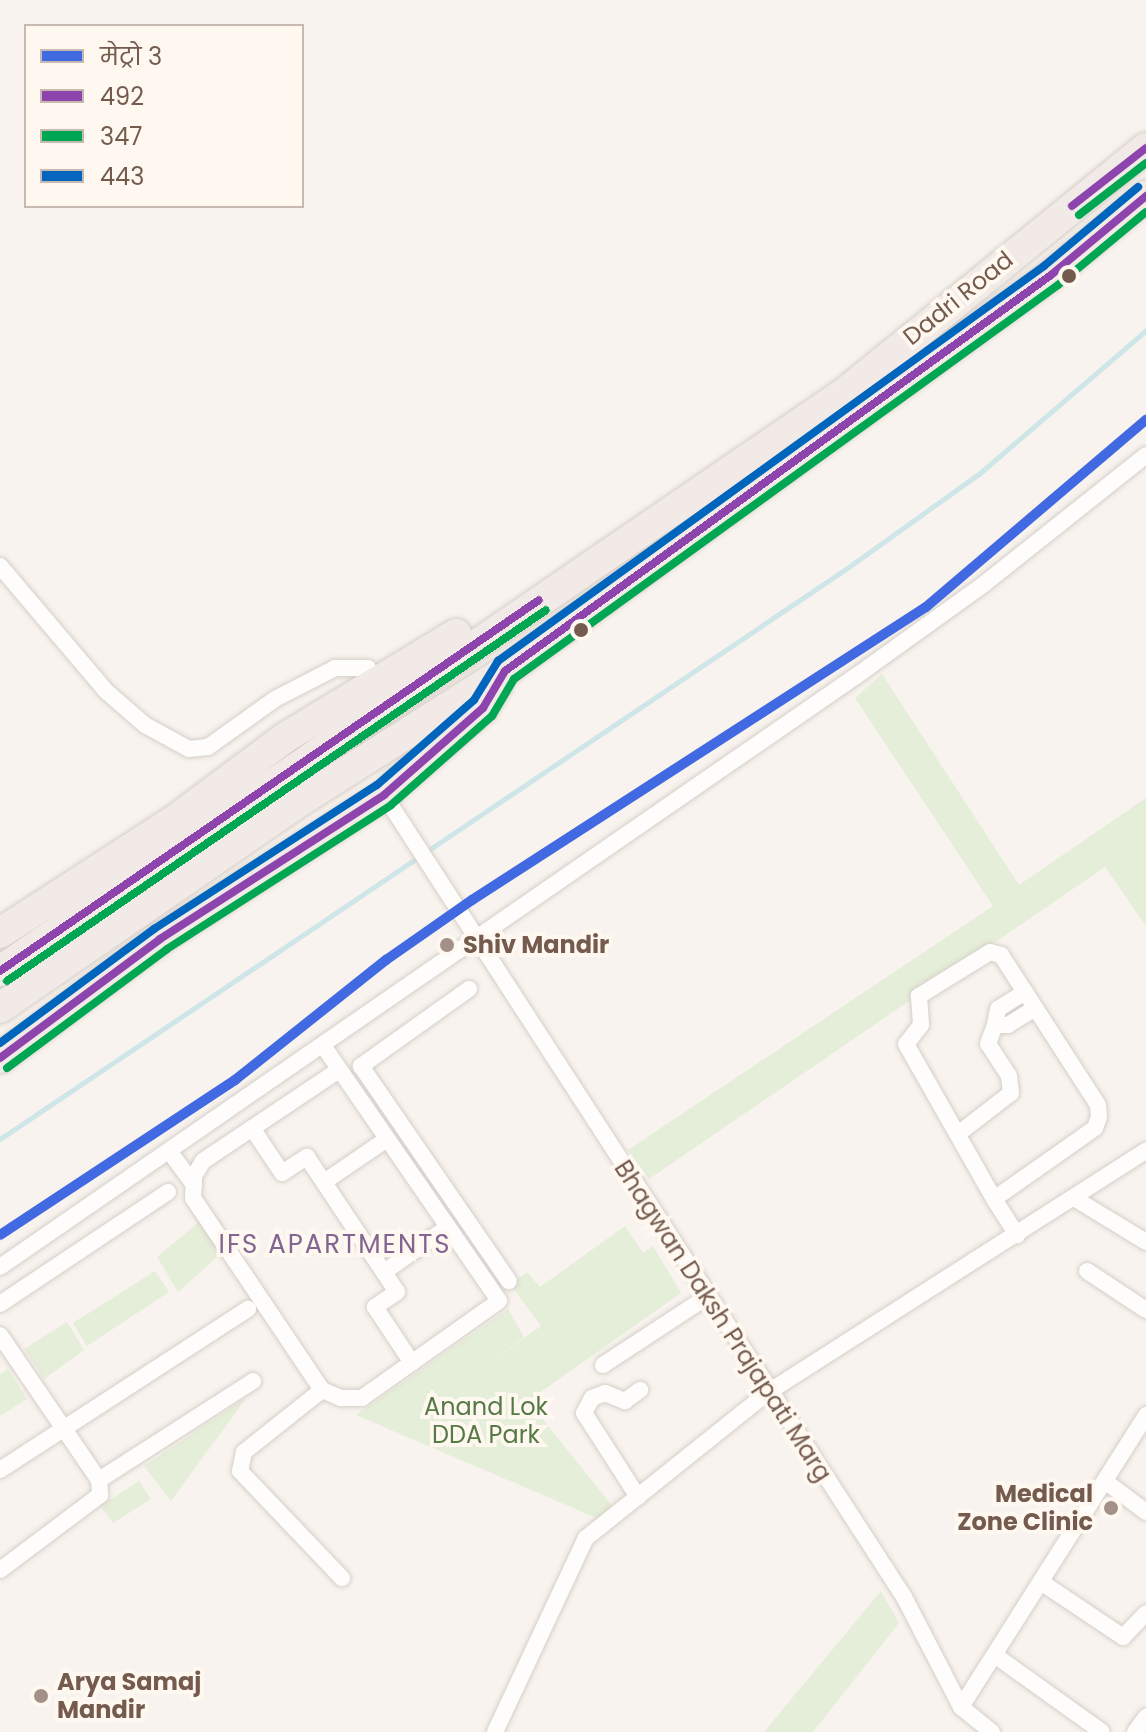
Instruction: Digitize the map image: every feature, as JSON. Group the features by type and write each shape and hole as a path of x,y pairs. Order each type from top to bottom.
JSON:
{"highway":[{"name":"Dadri Road","path":"649,526 847,391 1146,148"},
{"name":"Dadri Road","path":"0,1008 294,805 505,671 1051,275 1146,196"},
{"path":"0,971 649,526"},
{"path":"0,933 94,875 309,722 548,576 649,526"},
{"path":"0,1058 160,939 384,795 483,708 505,671"}],"street":[{"path":"0,1267 324,1047 959,602 1146,455"},
{"path":"0,566 107,692 145,725 189,749 208,747 275,699 335,668 368,668"},
{"name":"Bhagwan Daksh Prajapati Marg","path":"384,795 435,880 477,939 708,1296 767,1393 904,1597 961,1707"},
{"path":"994,1199 1095,1128 1099,1117 1098,1105 1001,955 990,952 919,996 921,1025 906,1044 994,1199 1017,1235"},
{"path":"469,989 361,1066 509,1281"},
{"path":"958,1134 1011,1093 1009,1076 988,1044 998,1009 1025,992"},
{"path":"995,1025 1008,1025 1035,1008"},
{"path":"324,1047 499,1301 362,1398 341,1398 322,1390 193,1198 194,1185 203,1161 339,1070"},
{"path":"252,1128 282,1173 307,1157 397,1292 375,1307 412,1363"},
{"path":"324,1182 387,1139"},
{"path":"170,1152 194,1185"},
{"path":"495,1732 586,1538 767,1393 1139,1156 1146,1171"},
{"path":"0,1304 168,1192"},
{"path":"1074,1198 1146,1242"},
{"path":"384,1272 448,1227"},
{"path":"1087,1271 1146,1310"},
{"path":"603,1365 708,1296"},
{"path":"0,1470 248,1309"},
{"path":"0,1335 61,1429 99,1480 100,1495 0,1570"},
{"path":"99,1480 253,1381"},
{"path":"322,1390 244,1452 240,1471 342,1578"},
{"path":"638,1497 584,1413 592,1398 605,1393 625,1401 640,1390"},
{"path":"992,1732 961,1707 1146,1415"},
{"path":"1105,1481 1146,1512"},
{"path":"1041,1582 1123,1637 1146,1613"},
{"path":"996,1656 1102,1732"},
{"path":"1135,1732 1146,1717"}],"green space":[{"path":"882,674 1019,885 1146,798 1146,926 1105,867 649,1179 628,1150 993,906 855,698"},
{"path":"206,1216 228,1247 178,1292 157,1257"},
{"name":"Anand Lok DDA Park","path":"625,1226 643,1253 653,1246 681,1293 528,1401 618,1513 606,1522 356,1415 508,1309 524,1337 492,1361 541,1326 511,1285 527,1272 540,1287"},
{"path":"155,1271 169,1292 87,1346 73,1323"},
{"path":"67,1322 84,1350 44,1379 24,1349"},
{"path":"8,1369 27,1399 0,1416 0,1374"},
{"path":"247,1397 171,1501 144,1466"},
{"path":"139,1481 151,1499 113,1523 100,1506"},
{"path":"881,1591 899,1623 813,1732 764,1732"}],"waterway":[{"path":"0,1139 850,566 980,473 1146,330"}],"metro line":[{"name":"3","path":"0,1235 235,1080 386,960 472,900 926,607 1146,420"}],"transit line":[{"name":"492","path":"1072,206 1146,148"},
{"name":"347","path":"1079,215 1146,163"},
{"name":"443","path":"0,1043 154,929 377,785 474,700 498,661 1044,266 1138,187"},
{"name":"492","path":"0,1058 160,939 384,795 483,708 505,671 1051,275 1146,196"},
{"name":"347","path":"7,1068 167,949 391,805 492,716 514,679 1058,285 1146,212"},
{"name":"492","path":"0,971 539,600"},
{"name":"347","path":"7,981 546,610"}],"place":[{"name":"Shiv Mandir","path":"447,945"},
{"name":"Medical Zone Clinic","path":"1111,1508"},
{"name":"Arya Samaj Mandir","path":"41,1696"}],"district":[{"name":"IFS APARTMENTS","path":"335,1245"}]}
